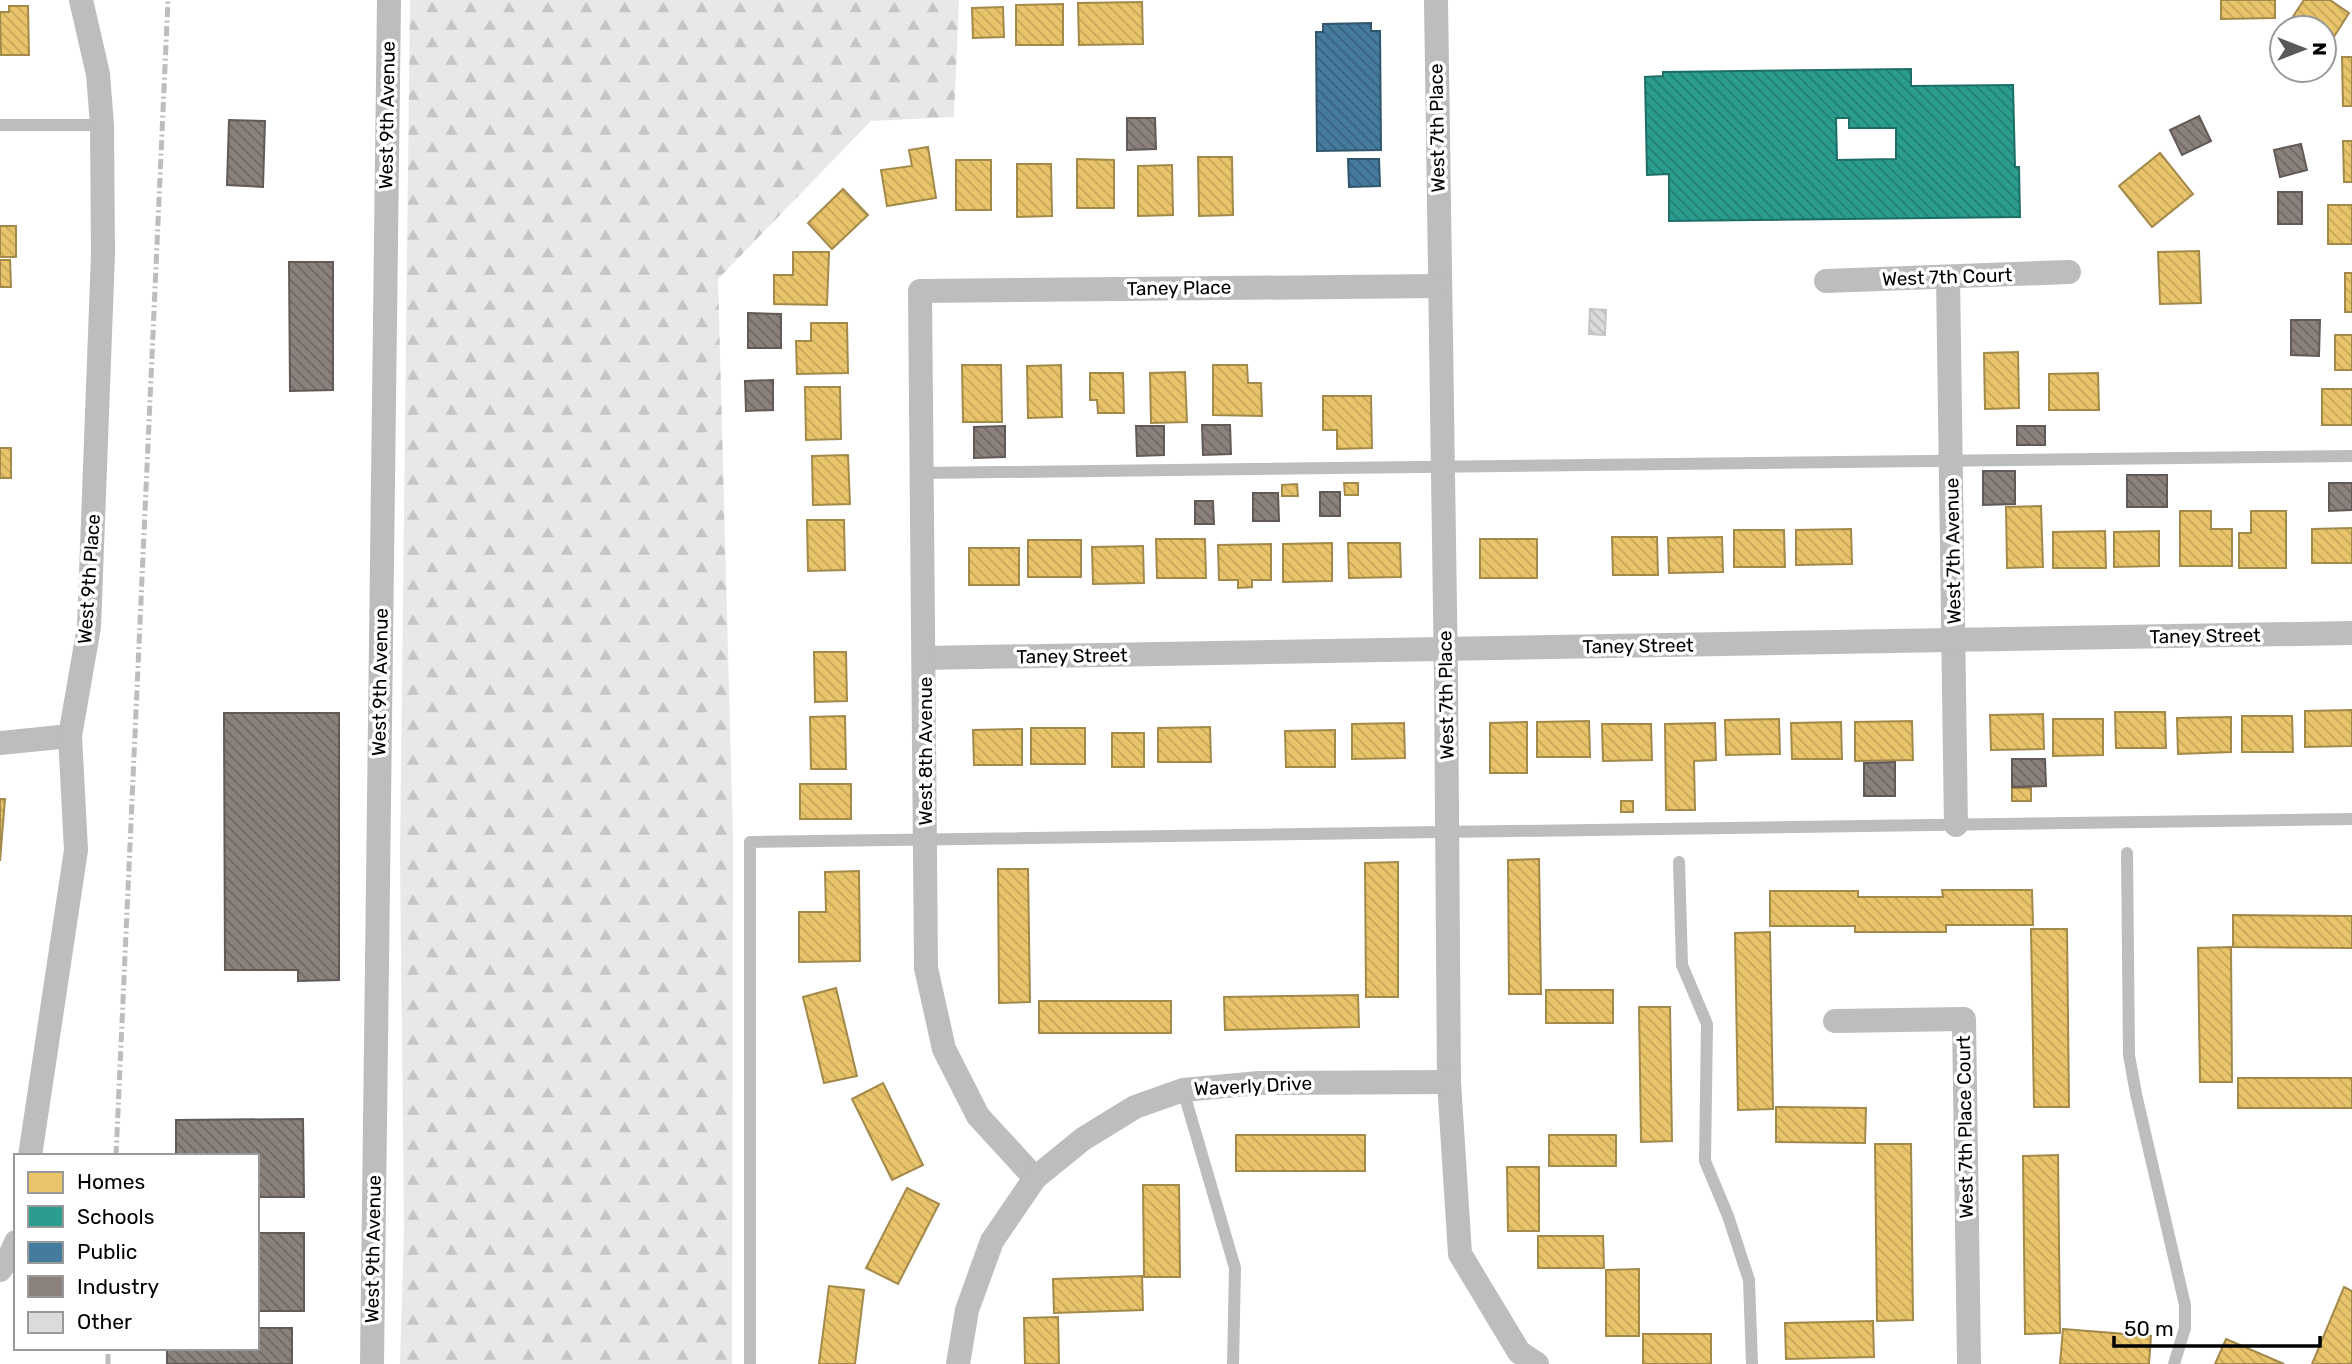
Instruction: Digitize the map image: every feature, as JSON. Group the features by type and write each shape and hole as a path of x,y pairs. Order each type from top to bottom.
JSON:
{"street":[{"name":"West 9th Place","path":"30,1154 76,850 70,736 89,627 103,254 102,125 98,74 81,0"},
{"name":"West 9th Avenue","path":"372,1364 389,0"},
{"name":"West 7th Place","path":"1436,0 1446,649 1449,1082 1460,1254 1519,1352 1537,1364"},
{"name":"West 7th Court","path":"1826,281 2068,272"},
{"name":"West 7th Avenue","path":"1948,277 1956,825"},
{"name":"Taney Place","path":"920,291 1439,286"},
{"name":"West 8th Avenue","path":"920,291 926,968 944,1049 978,1116 1035,1178"},
{"name":"Taney Street","path":"925,658 2352,634"},
{"path":"0,743 70,736"},
{"name":"West 7th Place Court","path":"1835,1021 1964,1019 1969,1364"},
{"name":"Waverly Drive","path":"958,1364 967,1310 992,1241 1035,1178 1083,1139 1135,1107 1183,1090 1259,1083 1449,1082"},
{"path":"0,1270 14,1247"}],"lane":[{"path":"0,125 102,125"},
{"path":"922,473 2352,456"},
{"path":"750,1364 750,842 2352,819"},
{"path":"2127,853 2129,1055 2185,1305 2185,1328 2174,1364"},
{"path":"1679,862 1682,965 1707,1024 1705,1161 1728,1216 1749,1280 1752,1364"},
{"path":"1183,1090 1235,1268 1233,1364"}],"green space":[{"path":"410,0 959,0 954,117 871,121 718,279 733,837 732,1364 400,1364 404,1230 400,857"}],"building: Homes":[{"path":"2221,0 2275,0 2275,14 2268,14 2268,18 2221,19"},
{"path":"2304,0 2330,0 2349,13 2338,30 2338,14 2295,14"},
{"path":"1142,2 1143,44 1079,45 1078,3"},
{"path":"1063,4 1063,45 1016,45 1016,5"},
{"path":"9,6 28,6 29,55 1,55 0,12 9,12"},
{"path":"1003,7 1004,37 973,38 972,8"},
{"path":"2342,57 2352,57 2352,106 2343,106"},
{"path":"2343,141 2352,141 2352,182 2344,182"},
{"path":"928,147 936,198 887,206 881,170 912,166 909,150"},
{"path":"2160,153 2193,194 2152,227 2119,186"},
{"path":"1198,157 1232,157 1233,215 1199,216"},
{"path":"1077,159 1114,160 1114,208 1077,208"},
{"path":"956,160 991,160 991,210 956,210"},
{"path":"1017,164 1051,164 1052,216 1017,217"},
{"path":"1172,165 1173,215 1138,216 1138,166"},
{"path":"843,189 868,215 832,249 808,223"},
{"path":"2328,205 2352,205 2352,244 2328,244"},
{"path":"0,226 16,226 16,257 0,257"},
{"path":"2199,251 2201,303 2160,304 2158,252"},
{"path":"793,252 829,252 827,305 774,304 774,275 793,275"},
{"path":"0,260 10,260 11,287 0,287"},
{"path":"2345,273 2352,273 2352,312 2345,312"},
{"path":"811,323 847,323 848,373 797,374 796,341 811,341"},
{"path":"2335,335 2352,335 2352,370 2335,370"},
{"path":"2018,352 2019,408 1985,409 1984,353"},
{"path":"962,365 1001,365 1002,422 963,422"},
{"path":"1061,365 1062,417 1028,418 1027,366"},
{"path":"1213,365 1247,365 1248,383 1261,383 1262,416 1213,415"},
{"path":"1185,372 1187,422 1151,423 1150,373"},
{"path":"1090,373 1123,373 1124,413 1098,413 1097,400 1090,400"},
{"path":"2098,373 2099,410 2049,410 2049,374"},
{"path":"805,387 840,387 841,439 806,440"},
{"path":"2322,389 2352,389 2352,425 2322,425"},
{"path":"1323,396 1371,396 1372,448 1337,449 1337,430 1323,430"},
{"path":"0,448 11,448 11,478 0,478"},
{"path":"848,455 850,504 813,505 812,456"},
{"path":"1344,483 1358,483 1358,495 1345,495"},
{"path":"1297,484 1298,496 1282,496 1282,485"},
{"path":"2041,506 2043,567 2007,568 2006,507"},
{"path":"2180,511 2211,511 2211,529 2232,529 2232,566 2180,566"},
{"path":"2251,511 2286,511 2286,568 2239,568 2239,533 2251,533"},
{"path":"807,520 844,520 845,570 808,571"},
{"path":"2352,528 2352,563 2312,563 2312,529"},
{"path":"1851,529 1852,564 1796,565 1796,530"},
{"path":"1734,530 1784,530 1785,567 1734,567"},
{"path":"2105,531 2106,568 2053,568 2053,532"},
{"path":"2159,531 2159,566 2114,567 2114,532"},
{"path":"1612,537 1657,537 1658,575 1613,575"},
{"path":"1722,537 1723,572 1669,573 1668,538"},
{"path":"1156,539 1205,539 1206,578 1157,578"},
{"path":"1480,539 1537,539 1537,578 1480,578"},
{"path":"1028,540 1081,540 1081,577 1028,577"},
{"path":"1332,543 1332,581 1283,582 1283,544"},
{"path":"1348,543 1400,543 1401,577 1349,578"},
{"path":"1271,544 1271,580 1252,580 1252,587 1238,588 1238,580 1219,580 1218,545"},
{"path":"1143,546 1144,583 1093,584 1092,547"},
{"path":"969,548 1019,548 1019,585 969,585"},
{"path":"814,652 846,652 847,701 815,702"},
{"path":"2352,710 2352,746 2305,747 2305,711"},
{"path":"2115,712 2165,712 2166,748 2116,748"},
{"path":"2043,714 2044,749 1991,750 1990,715"},
{"path":"845,716 846,769 811,769 810,717"},
{"path":"2242,716 2292,716 2293,752 2242,752"},
{"path":"2231,717 2231,752 2178,754 2177,718"},
{"path":"1779,719 1780,754 1726,755 1725,720"},
{"path":"2053,719 2103,719 2103,755 2053,756"},
{"path":"1589,721 1590,757 1537,757 1537,722"},
{"path":"1912,721 1913,760 1855,761 1855,722"},
{"path":"1527,722 1527,773 1490,773 1490,723"},
{"path":"1841,722 1842,759 1792,759 1791,723"},
{"path":"1404,723 1405,758 1352,759 1352,724"},
{"path":"1715,723 1716,760 1694,761 1695,810 1666,810 1665,724"},
{"path":"1602,724 1651,724 1652,760 1603,761"},
{"path":"1210,727 1211,762 1158,762 1158,728"},
{"path":"1031,728 1085,728 1085,764 1031,764"},
{"path":"1022,729 1022,765 974,765 973,730"},
{"path":"1335,730 1335,767 1286,767 1285,731"},
{"path":"1112,733 1144,733 1144,767 1112,767"},
{"path":"800,784 851,784 851,819 800,819"},
{"path":"2012,788 2031,788 2031,801 2012,801"},
{"path":"0,799 5,799 0,861"},
{"path":"1621,801 1633,801 1633,812 1621,812"},
{"path":"1539,859 1541,994 1509,994 1508,860"},
{"path":"1398,862 1398,997 1366,997 1365,863"},
{"path":"998,869 1028,869 1030,1002 999,1003"},
{"path":"859,871 860,961 799,962 799,912 826,912 825,872"},
{"path":"1942,890 2032,890 2033,925 1946,925 1946,932 1855,932 1855,926 1770,926 1770,891 1858,891 1858,897 1943,897"},
{"path":"2233,915 2352,916 2352,948 2233,947"},
{"path":"2031,929 2067,929 2069,1107 2034,1107"},
{"path":"1770,932 1773,1109 1738,1110 1735,933"},
{"path":"2231,947 2232,1082 2200,1082 2198,948"},
{"path":"836,988 857,1076 824,1083 803,997"},
{"path":"1546,990 1613,990 1613,1023 1546,1023"},
{"path":"1358,995 1359,1027 1225,1030 1224,997"},
{"path":"1039,1001 1171,1001 1171,1033 1039,1033"},
{"path":"1639,1007 1670,1007 1672,1141 1641,1142"},
{"path":"2238,1078 2352,1078 2352,1108 2238,1108"},
{"path":"883,1083 923,1165 892,1180 852,1099"},
{"path":"1776,1107 1866,1108 1865,1143 1776,1142"},
{"path":"1236,1135 1365,1135 1365,1171 1236,1171"},
{"path":"1549,1135 1616,1135 1616,1166 1549,1166"},
{"path":"1875,1144 1911,1144 1913,1320 1877,1321"},
{"path":"2058,1155 2060,1333 2025,1334 2023,1156"},
{"path":"1507,1167 1539,1167 1539,1231 1508,1231"},
{"path":"1143,1185 1179,1185 1180,1277 1144,1277"},
{"path":"907,1188 939,1204 898,1284 866,1268"},
{"path":"1538,1236 1603,1236 1604,1268 1538,1268"},
{"path":"1639,1269 1639,1336 1606,1336 1606,1270"},
{"path":"1142,1276 1143,1310 1054,1313 1053,1279"},
{"path":"829,1286 864,1290 855,1364 819,1364"},
{"path":"2344,1287 2352,1291 2351,1364 2312,1364"},
{"path":"1058,1317 1059,1364 1025,1364 1024,1318"},
{"path":"1873,1321 1874,1357 1786,1359 1785,1323"},
{"path":"2063,1329 2151,1336 2149,1364 2060,1364"},
{"path":"1643,1334 1711,1334 1711,1364 1643,1364"},
{"path":"2226,1339 2284,1364 2215,1364"}],"building: Schools":[{"path":"1911,69 1911,86 2013,85 2015,167 2019,167 2020,217 1669,221 1669,174 1647,175 1645,77 1663,76 1663,72","holes":["1836,118 1849,118 1849,128 1896,128 1896,159 1837,160"]}],"building: Public":[{"path":"1371,23 1371,31 1380,31 1381,150 1317,151 1316,32 1323,32 1323,24"},
{"path":"1348,159 1379,159 1380,186 1349,187"}],"building: Industry":[{"path":"2199,116 2211,141 2182,155 2170,130"},
{"path":"1127,118 1155,118 1156,149 1127,150"},
{"path":"229,120 265,121 263,187 227,185"},
{"path":"2301,144 2307,170 2280,177 2274,150"},
{"path":"2278,192 2302,192 2302,224 2278,224"},
{"path":"289,262 333,262 333,390 290,391"},
{"path":"748,313 781,314 781,348 748,348"},
{"path":"2291,320 2320,320 2319,356 2291,355"},
{"path":"773,380 773,410 746,411 745,381"},
{"path":"1202,425 1230,425 1231,454 1203,455"},
{"path":"1005,426 1005,457 974,458 974,427"},
{"path":"1136,426 1164,426 1164,455 1137,456"},
{"path":"2017,426 2045,426 2045,445 2017,445"},
{"path":"1983,471 2015,471 2015,504 1983,505"},
{"path":"2127,475 2167,475 2167,507 2127,507"},
{"path":"2329,483 2352,483 2352,510 2329,511"},
{"path":"1320,492 1340,492 1340,516 1320,516"},
{"path":"1253,493 1278,493 1279,521 1253,521"},
{"path":"1195,501 1213,501 1214,524 1195,524"},
{"path":"224,713 339,713 339,980 298,981 298,970 225,970"},
{"path":"2012,759 2045,759 2046,786 2012,787"},
{"path":"1895,762 1895,796 1864,796 1864,763"},
{"path":"303,1119 304,1197 259,1197 259,1154 176,1154 176,1120"},
{"path":"259,1233 304,1233 304,1311 259,1311"},
{"path":"259,1328 292,1328 292,1364 167,1364 167,1350 259,1350"}],"building: Other":[{"path":"1590,309 1606,310 1605,335 1589,334"}],"railway":[{"path":"116,1154 168,0"},
{"path":"108,1350 108,1364"}]}
